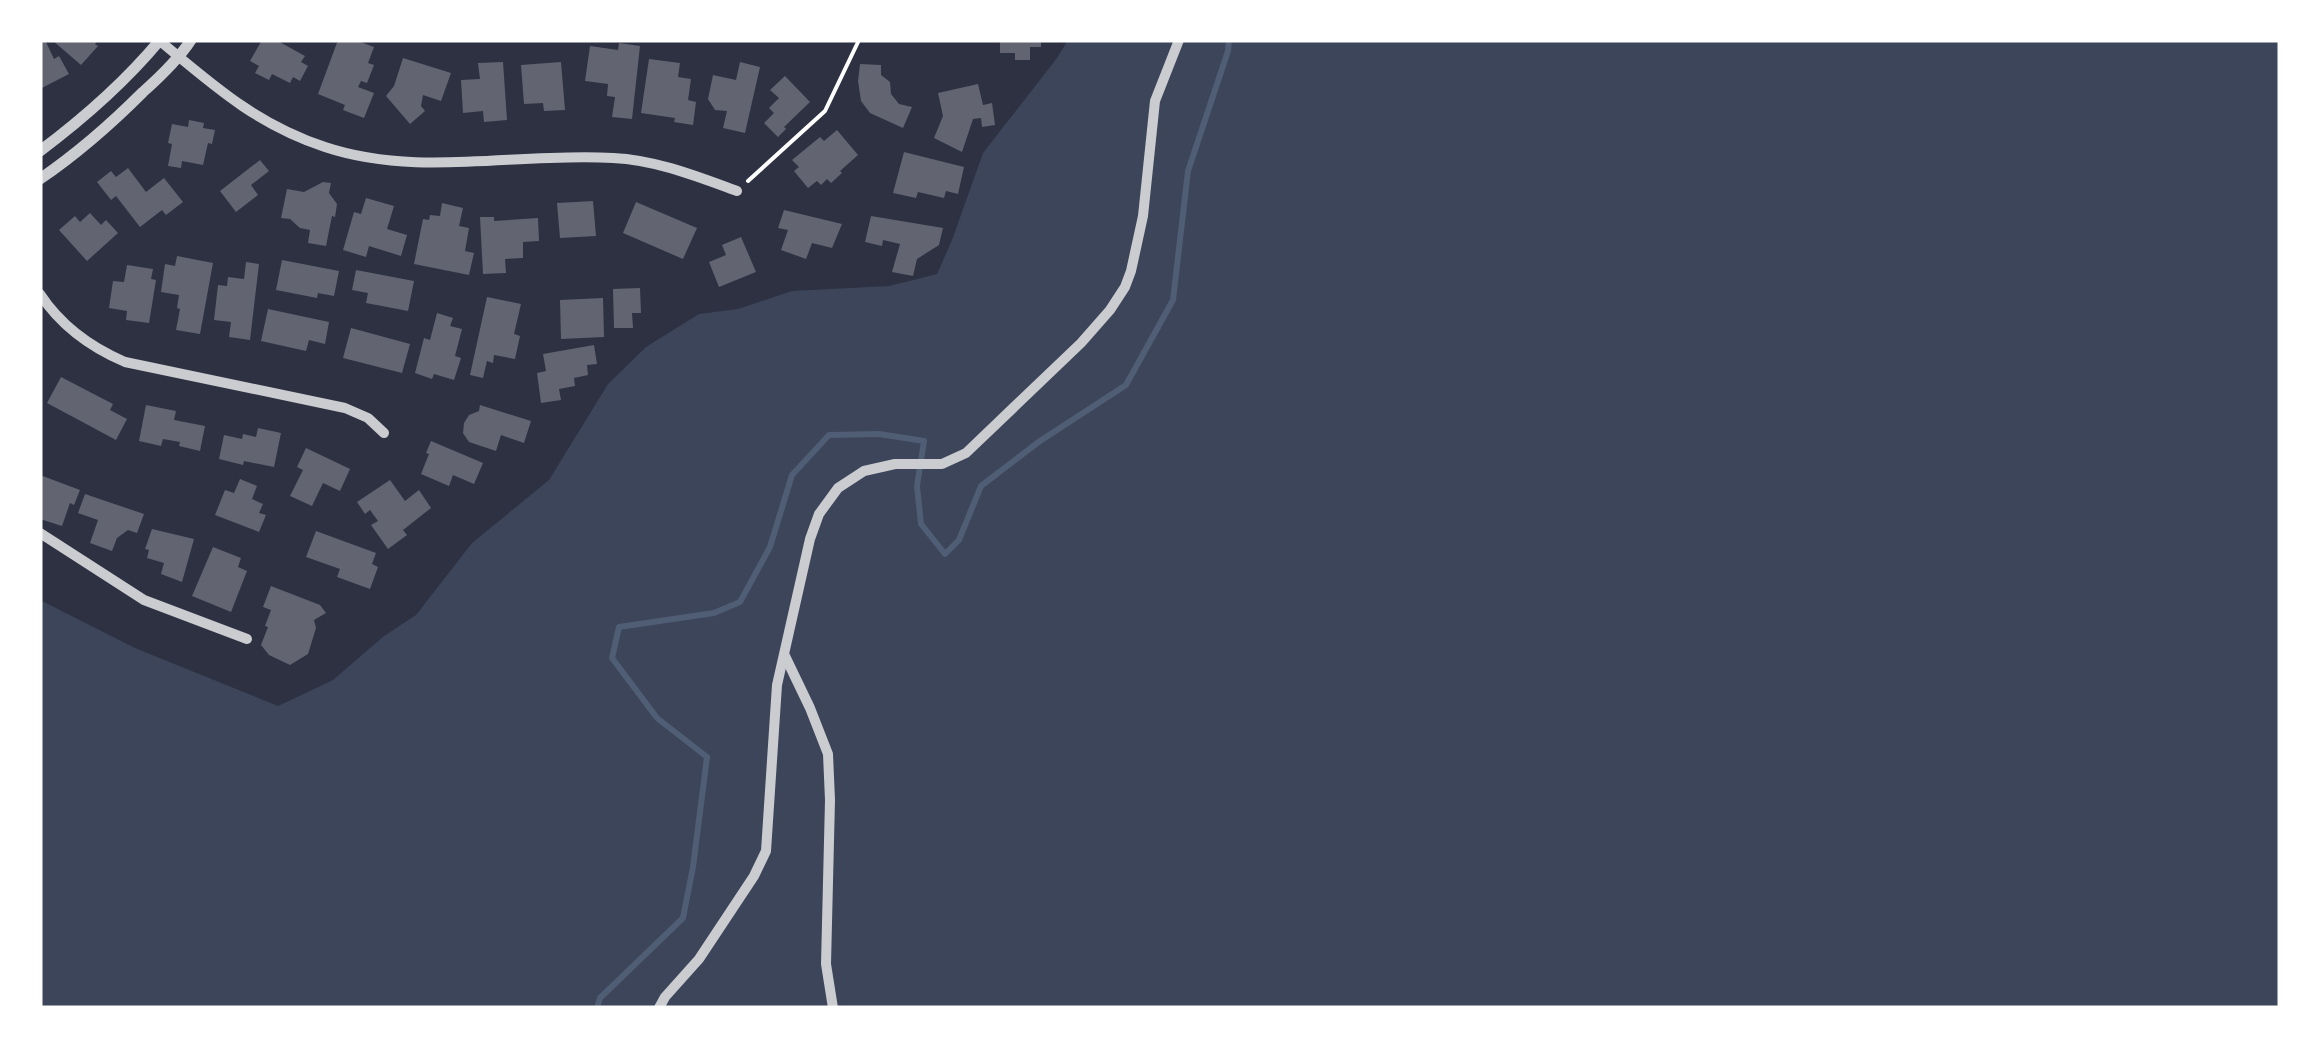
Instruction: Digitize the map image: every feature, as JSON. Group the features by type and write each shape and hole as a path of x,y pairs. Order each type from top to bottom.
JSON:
{"street":[{"path":"40,178 102,132 179,58 192,40"},
{"path":"659,1008 664,997 690,970 761,865 766,851 777,685 810,539 825,504 847,481 864,471 884,465 936,464 959,458 1080,343 1119,298 1131,271 1140,230 1155,101 1179,40"},
{"path":"40,151 87,114 160,41 252,114 327,148 376,159 420,162 612,158 662,164 737,191"},
{"path":"40,294 74,333 99,351 125,362 346,408 368,418 384,433"},
{"path":"40,532 144,600 247,639"},
{"path":"784,655 828,754 826,964 833,1008"}],"path":[{"path":"737,191 825,111 859,40"}],"shaded area":[{"path":"1068,40 2280,40 2280,1008 40,1008 40,600 135,648 278,706 333,680 384,636 416,615 472,543 549,480 608,384 646,347 699,314 738,309 792,291 889,286 937,274 983,153"}],"building":[{"path":"40,40 45,40 54,59 59,56 69,74 40,89"},
{"path":"52,40 98,40 98,46 81,65"},
{"path":"262,40 276,40 305,56 301,62 308,66 300,81 293,77 290,83 272,74 269,80 255,73 259,66 250,61"},
{"path":"338,40 355,40 374,47 368,63 374,65 367,83 361,81 358,87 374,93 364,118 318,94"},
{"path":"1000,40 1041,40 1041,47 1030,47 1030,60 1015,60 1015,53 1000,53"},
{"path":"619,43 640,46 632,119 612,117 615,97 607,96 608,84 585,81 590,46 618,50"},
{"path":"403,58 451,73 441,101 423,95 421,106 425,111 410,124 386,96 394,86"},
{"path":"649,59 680,63 678,77 691,79 688,100 696,102 693,125 641,113"},
{"path":"503,62 507,120 484,122 483,111 463,113 461,80 480,79 478,63"},
{"path":"561,62 565,110 544,111 543,103 524,104 521,65"},
{"path":"740,62 760,67 745,133 723,128 727,111 715,110 708,99 713,75 736,80"},
{"path":"860,64 881,65 881,75 890,82 891,94 899,104 912,107 903,128 870,113 861,101"},
{"path":"785,76 810,102 778,137 764,123 774,113 769,108 779,98 770,90"},
{"path":"978,84 983,105 992,103 995,125 982,127 981,118 973,119 962,152 934,138 943,116 938,93"},
{"path":"189,120 215,130 203,165 182,161 181,168 168,166 172,124 188,127"},
{"path":"837,130 858,155 831,183 827,179 821,185 817,181 808,188 794,171 799,167 792,160 820,137 824,141"},
{"path":"904,152 964,167 958,194 946,191 944,198 918,192 916,198 893,193"},
{"path":"260,160 269,171 251,185 258,195 236,212 220,191"},
{"path":"128,168 146,192 164,178 183,202 166,215 162,210 140,227 116,196 111,200 97,182 111,171 116,177"},
{"path":"323,182 331,183 329,193 337,204 326,246 308,243 310,230 281,218 287,189 304,192"},
{"path":"366,198 394,206 387,229 407,235 401,256 369,246 366,257 343,250 354,212 361,214"},
{"path":"593,201 596,236 560,238 557,203"},
{"path":"636,202 697,228 683,259 623,233"},
{"path":"442,203 463,208 459,226 469,228 465,251 474,253 469,275 414,264 423,219 440,216"},
{"path":"784,210 842,224 832,248 812,243 806,259 781,250 788,230 778,228"},
{"path":"90,213 101,225 106,220 118,233 87,261 59,230 75,216 80,222"},
{"path":"871,216 943,228 939,245 917,259 913,276 892,272 900,244 883,240 882,246 865,242"},
{"path":"480,217 494,217 494,221 538,218 539,241 523,242 523,258 505,259 506,273 483,274"},
{"path":"741,237 756,272 719,287 709,262 726,255 722,245"},
{"path":"177,256 213,263 200,334 176,330 179,295 161,292 165,264 175,266"},
{"path":"282,260 339,271 334,296 318,293 317,298 276,290"},
{"path":"246,262 259,264 250,340 229,337 231,322 214,320 218,285 227,286 228,277 244,279"},
{"path":"127,265 153,269 151,279 156,280 149,323 126,320 127,311 109,308 113,281 124,282"},
{"path":"356,270 414,281 408,311 366,303 368,293 352,290"},
{"path":"640,288 641,313 632,313 633,328 614,328 613,289"},
{"path":"487,297 521,304 514,334 520,336 515,359 494,355 493,363 487,361 483,378 470,375"},
{"path":"603,298 604,337 561,339 560,300"},
{"path":"268,309 329,322 325,344 309,340 306,351 261,341"},
{"path":"437,313 453,318 450,326 462,329 455,356 461,358 454,380 415,373 424,338 430,340"},
{"path":"351,328 410,344 402,373 343,358"},
{"path":"594,345 597,364 587,365 588,375 574,378 575,386 559,389 561,400 541,403 537,373 546,371 543,354"},
{"path":"61,377 113,404 110,410 127,419 116,440 47,403"},
{"path":"146,405 176,411 174,420 205,426 200,451 163,439 161,446 139,441"},
{"path":"480,405 531,421 524,443 501,435 496,451 469,442 463,433 464,423 469,415 479,411"},
{"path":"258,428 281,433 274,467 219,459 224,435 256,437"},
{"path":"431,441 483,463 474,484 453,475 449,486 421,474"},
{"path":"306,448 350,469 340,491 323,483 312,506 290,496 303,470 297,467"},
{"path":"40,475 80,490 74,505 70,503 62,526 40,519"},
{"path":"240,479 257,486 252,499 263,504 259,513 266,515 259,532 215,515 225,490 234,493"},
{"path":"390,480 405,501 419,490 431,508 403,530 407,535 388,549 371,525 378,521 370,510 365,514 357,502"},
{"path":"85,494 144,514 137,533 128,530 117,538 112,551 90,543 98,520 78,513"},
{"path":"152,529 194,539 182,582 161,574 164,563 147,558 149,550 145,549"},
{"path":"316,531 376,553 372,564 378,567 370,589 337,577 340,569 306,557"},
{"path":"213,547 241,558 238,567 247,571 231,612 192,596"},
{"path":"271,586 320,605 326,613 314,620 316,628 308,654 290,665 269,655 261,645 271,610 263,607"}],"waterway":[{"path":"597,1008 600,998 683,918 707,757 657,718 612,658 619,627 714,613 740,602 770,547 792,475 829,435 879,434 924,441 917,486 921,524 945,554 959,540 981,486 1040,441 1126,385 1173,300 1188,171 1229,40"}]}
